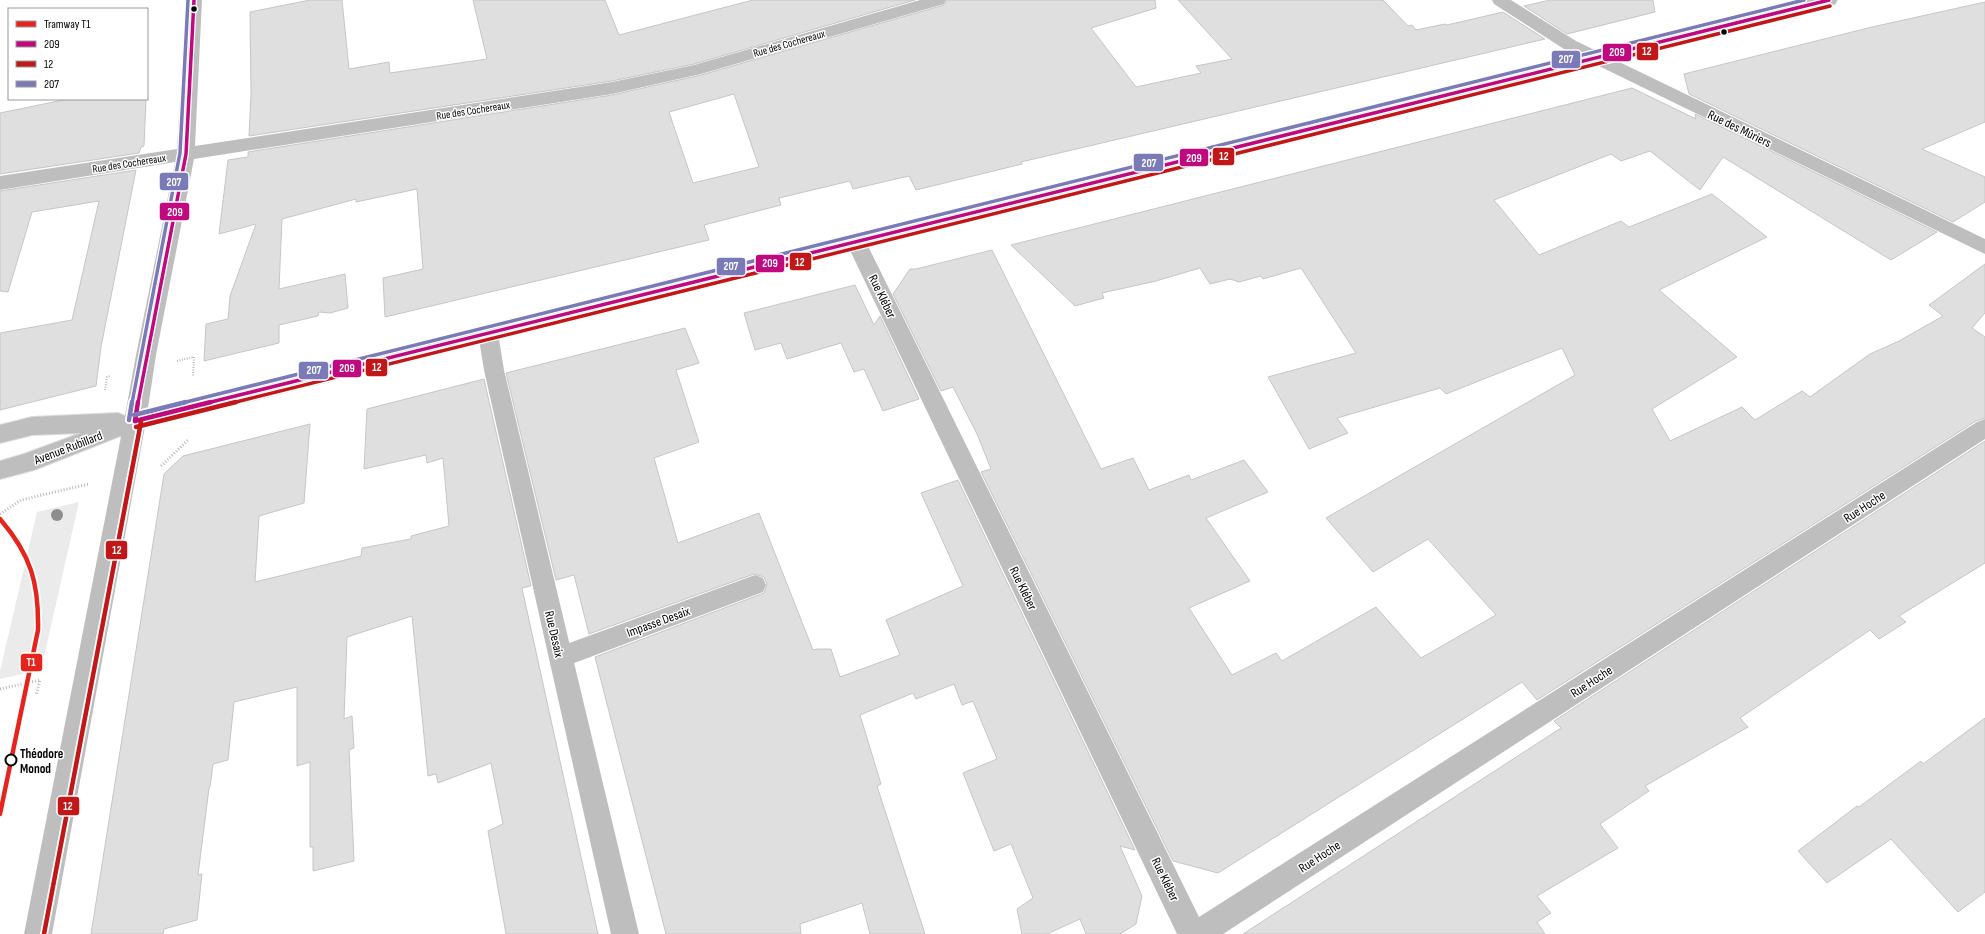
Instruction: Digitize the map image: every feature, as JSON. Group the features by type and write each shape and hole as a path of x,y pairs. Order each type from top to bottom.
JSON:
{"street":[{"path":"38,934 136,421 145,362 186,154 194,0"},
{"name":"Rue des Cochereaux","path":"0,184 612,88 695,70 938,0"},
{"name":"Rue des Mûriers","path":"1500,0 1570,45 1985,247"},
{"name":"Avenue Rubillard","path":"0,470 26,463 136,421 1829,0"},
{"name":"Rue Kléber","path":"856,242 1192,934"},
{"name":"Rue Desaix","path":"488,333 494,370 625,934"},
{"name":"Avenue Rubillard","path":"0,434 32,426 136,421"},
{"name":"Rue Hoche","path":"1198,934 1985,428"}],"lane":[{"name":"Impasse Desaix","path":"561,657 755,586"}],"path":[{"path":"173,362 194,358 192,381"},
{"path":"105,392 107,376"},
{"path":"160,468 193,435"},
{"path":"0,514 21,500 90,483"},
{"path":"0,689 40,680 36,695"}],"shaded area":[{"path":"79,502 41,670 0,679 0,671 37,512"}],"building":[{"path":"310,0 342,0 349,69 389,62 390,73 487,59 473,0 605,0 619,35 753,0 915,0 694,64 612,81 249,136 251,95 250,12"},
{"path":"947,0 1155,0 1156,8 1091,28 1136,87 1201,73 1196,66 1232,59 1178,0 1383,0 1408,26 1412,25 1416,30 1445,24 1447,25 1503,12 1545,39 1021,162 1022,164 916,190 909,176 853,189 850,181 779,198 781,205 704,225 709,240 385,317 383,278 423,269 417,189 356,202 356,199 282,219 279,289 345,274 348,308 330,313 319,312 318,316 279,325 279,343 204,361 206,324 228,319 230,296 256,224 219,234 228,160 248,157 248,152 612,95 701,75 944,5","holes":["734,94 759,167 693,183 669,112"]},
{"path":"1550,0 1653,0 1655,12 1567,34 1524,6"},
{"path":"1985,2 1985,122 1922,149 1985,177 1985,202 1953,222 1689,94 1684,74 1872,27"},
{"path":"1632,88 1696,119 1695,114 1937,232 1891,260 1723,157 1700,190 1650,151 1621,161 1611,154 1494,200 1539,255 1621,221 1629,227 1712,194 1767,237 1659,290 1737,357 1652,409 1670,441 1742,407 1755,420 1802,391 1810,397 1870,354 1899,341 1943,316 1929,305 1985,264 1985,313 1972,328 1985,337 1985,418 1976,421 1537,700 1522,682 1218,873 1173,861 981,472 991,469 977,434 953,387 941,391 893,294 910,269 916,269 992,250 1101,469 1133,458 1149,490 1189,475 1191,480 1244,460 1268,492 1206,518 1250,581 1189,608 1232,675 1276,653 1282,661 1376,607 1421,658 1496,615 1428,539 1373,572 1326,518 1575,375 1562,348 1446,394 1440,388 1337,418 1348,433 1309,449 1268,377 1356,353 1301,268 1263,279 1261,276 1239,282 1230,279 1210,284 1200,268 1156,281 1102,293 1104,298 1075,306 1011,245"},
{"path":"63,100 146,100 144,146 141,147 139,153 0,174 0,113"},
{"path":"136,170 101,347 96,386 0,410 0,333 72,320 99,201 32,212 8,292 0,291 0,191"},
{"path":"855,285 874,325 880,316 919,399 883,411 864,369 854,372 841,343 787,359 781,343 755,350 744,313"},
{"path":"685,328 699,363 676,370 699,442 654,458 678,543 759,513 813,650 831,649 840,677 900,655 886,620 963,586 921,493 958,480 1135,850 1120,846 1142,896 1136,924 1120,934 1086,934 1080,919 1047,934 1022,934 1017,909 1033,898 1011,844 994,851 963,773 997,759 973,701 962,705 954,684 916,699 913,693 860,715 881,784 877,786 925,934 870,934 862,903 800,924 801,934 666,934 595,657 764,593 767,584 764,577 754,574 589,634 574,575 556,580 506,373"},
{"path":"484,379 531,586 522,588 598,934 506,934 488,831 503,824 491,763 438,783 436,774 428,776 412,616 347,637 344,719 352,716 354,748 349,750 354,861 313,871 313,847 310,847 310,762 297,766 297,687 234,702 228,760 213,764 198,875 202,874 197,920 164,929 163,934 91,934 164,474 183,456 310,424 304,503 259,516 255,582 361,556 362,548 411,539 411,536 449,526 443,458 427,463 426,455 364,469 367,409"},
{"path":"1985,441 1985,563 1899,616 1906,622 1879,639 1870,630 1740,718 1748,727 1645,786 1649,791 1600,824 1618,848 1537,896 1551,913 1537,922 1545,934 1243,934 1561,728 1554,721"},
{"path":"1985,718 1985,892 1958,912 1891,839 1827,883 1798,851 1857,806 1859,807 1921,761 1923,764"}],"tram line":[{"name":"T1","path":"0,519 11,532 27,557 36,583 38,597 38,630 0,814"}],"transit line":[{"name":"207","path":"129,420 140,354 180,153 188,0"},
{"name":"209","path":"135,421 146,355 186,154 194,0"},
{"name":"207","path":"134,415 1804,0"},
{"name":"209","path":"135,421 1829,0"},
{"name":"12","path":"136,427 1830,6"},
{"name":"12","path":"44,934 141,422"}],"place":[{"name":"Théodore Monod","path":"11,760"}]}
